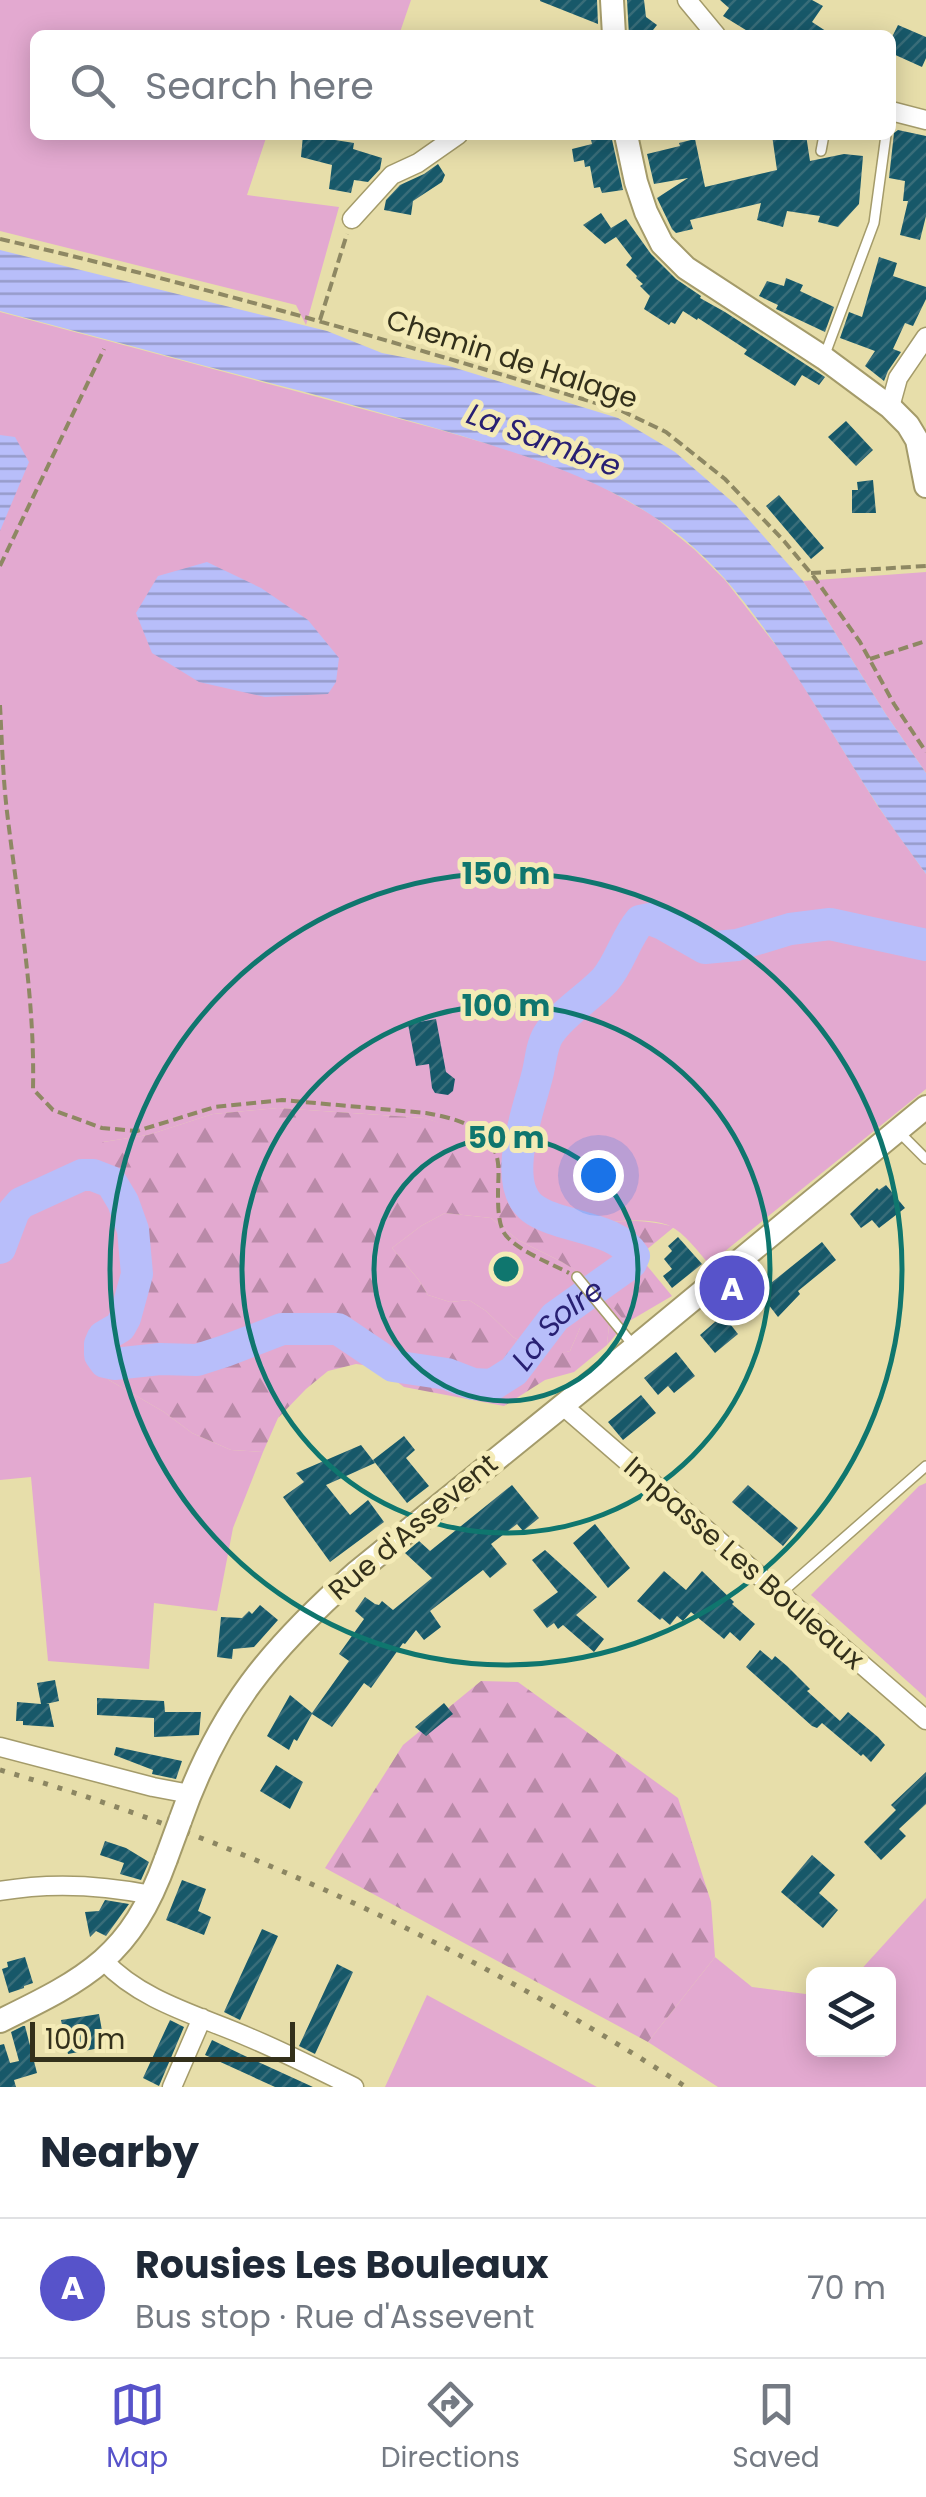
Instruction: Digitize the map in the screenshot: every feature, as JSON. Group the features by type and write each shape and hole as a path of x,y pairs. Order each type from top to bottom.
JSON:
{"street":[{"path":"612,0 614,30"},
{"path":"687,0 712,30"},
{"path":"896,112 926,120"},
{"path":"352,219 392,174 418,163 451,140"},
{"path":"627,140 646,212 662,244 686,268 824,358 890,407 908,424 916,440 926,486"},
{"path":"890,407 898,378 926,336"},
{"name":"Rue d'Assevent","path":"0,2021 73,1984 104,1960 130,1931 152,1895 190,1794 224,1722 257,1672 286,1639 356,1572 926,1106"},
{"name":"Impasse Les Bouleaux","path":"562,1404 926,1720"},
{"path":"0,1747 190,1794"},
{"path":"0,1891 88,1886 152,1895"},
{"path":"104,1960 136,1988 354,2087"},
{"path":"172,2087 202,2018"}],"lane":[{"path":"820,151 823,140"},
{"path":"824,358 874,223 885,140"},
{"path":"898,1131 926,1159"},
{"path":"577,1278 635,1347"},
{"path":"780,1594 926,1466"}],"path":[{"path":"320,320 352,219"},
{"name":"Chemin de Halage","path":"0,240 320,320 622,411 666,432 725,478 784,540 870,659 926,752"},
{"path":"0,566 104,349"},
{"path":"810,573 926,566"},
{"path":"870,659 926,640"},
{"path":"0,705 7,817 24,932 33,1089 53,1110 102,1128 137,1131 215,1107 282,1100 446,1117 474,1127 497,1157 498,1208 511,1242 577,1278"}],"green space":[{"path":"0,0 411,0 401,30 30,30 30,140 265,140 247,195 339,207 306,325 296,305 0,231"},
{"path":"0,312 509,450 587,478 652,515 725,580 788,661 877,805 926,874 926,1089 709,1264 681,1233 658,1222 609,1222 545,1231 522,1206 514,1166 517,1125 452,1128 425,1118 278,1108 213,1114 148,1135 103,1142 104,1174 119,1189 128,1208 139,1267 134,1315 122,1344 104,1370 109,1380 192,1433 231,1450 263,1452 233,1528 217,1611 154,1603 149,1669 48,1661 31,1477 0,1480"},
{"path":"926,572 926,773 803,581"},
{"path":"278,1108 425,1118 452,1127 482,1113 517,1125 514,1166 522,1205 545,1231 626,1221 674,1227 639,1256 672,1296 626,1323 590,1279 518,1240 491,1218 445,1213 392,1248 428,1295 450,1302 469,1300 513,1337 547,1356 570,1351 580,1328 593,1318 609,1325 607,1345 574,1372 545,1380 504,1406 404,1387 377,1367 356,1364 328,1371 306,1389 278,1418 263,1452 231,1450 192,1433 109,1380 103,1370 131,1323 138,1284 137,1236 123,1194 110,1179 92,1171 85,1157 103,1142 148,1135 213,1114"},
{"path":"445,1213 491,1218 518,1240 591,1279 626,1323 607,1345 609,1325 580,1328 570,1351 548,1357 513,1337 469,1300 450,1302 428,1295 392,1248"},
{"path":"926,1483 926,1698 811,1595"},
{"path":"481,1681 518,1682 678,1798 711,1902 715,1957 648,2042 325,1868 403,1745"},
{"path":"926,1898 926,2087 718,2087 648,2042 715,1957 752,1987 806,1994 806,2057 896,2057 896,1967 863,1967"},
{"path":"427,1995 597,2087 385,2087"}],"water":[{"name":"La Sambre","path":"0,250 327,331 382,353 449,366 618,418 675,452 736,505 803,581 926,773 926,874 747,605 668,526 604,488 499,448 0,311"},
{"path":"0,435 15,437 29,462 0,531"},
{"path":"207,562 261,588 308,620 339,658 336,682 328,694 265,697 199,682 152,653 136,613 158,576"}],"building":[{"path":"597,0 598,24 540,1"},
{"path":"627,0 644,0 646,17 657,25 653,30 629,30"},
{"path":"720,0 812,0 823,6 812,22 824,30 746,30 723,16 729,8"},
{"path":"898,25 926,37 922,67 896,55"},
{"path":"896,132 926,136 926,216 920,240 900,235 908,201 903,201 905,181 889,178"},
{"path":"303,140 335,140 354,143 353,149 382,158 380,169 368,182 354,180 351,193 329,189 332,165 301,157"},
{"path":"591,140 612,140 623,190 602,193 600,187 594,188 590,166 585,167 584,160 574,162 572,149 592,144"},
{"path":"695,140 705,187 777,170 773,140 807,140 810,161 844,154 863,156 859,204 838,227 818,222 820,216 787,211 783,227 757,220 761,203 690,220 693,229 676,233 657,198 688,178 654,184 647,154"},
{"path":"438,164 445,175 442,182 413,201 411,215 384,210 386,200 400,185"},
{"path":"601,213 611,228 626,219 651,254 676,279 825,377 819,385 802,375 795,386 744,354 747,350 683,311 675,324 669,325 644,309 650,296 626,265 632,258 616,237 605,244 583,225"},
{"path":"879,257 897,263 893,276 926,287 926,299 913,326 905,323 893,349 901,352 884,381 865,366 875,351 840,338 849,312 862,317"},
{"path":"786,278 803,285 800,291 834,307 825,332 776,309 778,305 759,296 767,281 784,286"},
{"path":"846,421 873,450 856,466 828,437"},
{"path":"873,480 876,513 852,513 852,490 858,490 857,482"},
{"path":"779,495 824,548 811,559 766,506"},
{"path":"436,1019 446,1072 455,1079 448,1095 435,1093 429,1064 416,1066 408,1024"},
{"path":"886,1185 905,1208 879,1228 872,1220 861,1228 850,1214 877,1188"},
{"path":"678,1237 702,1264 672,1288 663,1276 672,1269 664,1259 672,1251 668,1246"},
{"path":"822,1242 836,1260 798,1291 800,1294 778,1317 768,1304 759,1311 742,1292 759,1278 766,1287"},
{"path":"723,1315 738,1334 715,1353 700,1335"},
{"path":"676,1352 695,1376 674,1393 668,1386 658,1395 644,1378"},
{"path":"641,1395 656,1413 623,1440 608,1422"},
{"path":"404,1436 415,1450 406,1458 429,1486 407,1503 373,1460"},
{"path":"361,1445 375,1463 326,1485 350,1515 368,1500 384,1522 330,1562 283,1497 304,1482 296,1473"},
{"path":"512,1485 539,1518 523,1531 517,1524 491,1544 507,1564 490,1578 483,1570 430,1611 441,1627 424,1640 416,1630 371,1688 364,1683 332,1727 312,1714 289,1750 267,1736 290,1695 312,1713 349,1661 339,1654 364,1619 355,1611 365,1597 379,1605 382,1601 393,1610 432,1578 405,1553 419,1541 430,1551"},
{"path":"748,1485 798,1528 783,1546 732,1502"},
{"path":"595,1524 630,1568 608,1588 573,1543"},
{"path":"545,1550 597,1597 576,1615 604,1639 594,1652 563,1625 558,1629 554,1623 547,1628 533,1610 558,1592 532,1560"},
{"path":"664,1571 686,1590 702,1571 755,1624 740,1641 730,1632 724,1639 691,1612 683,1621 677,1616 670,1625 660,1620 637,1601"},
{"path":"260,1605 278,1620 254,1647 233,1649 232,1659 217,1657 221,1617 242,1618"},
{"path":"760,1650 787,1666 840,1721 848,1712 878,1737 885,1745 871,1762 822,1723 817,1728 812,1726 746,1667"},
{"path":"55,1680 59,1701 46,1704 54,1727 16,1721 17,1702 41,1704 37,1683"},
{"path":"97,1698 164,1701 165,1712 201,1712 199,1735 154,1737 154,1718 97,1715"},
{"path":"444,1703 453,1714 426,1736 415,1727"},
{"path":"116,1747 182,1761 176,1779 152,1774 153,1770 114,1755"},
{"path":"276,1765 303,1782 290,1809 260,1791"},
{"path":"926,1772 926,1804 899,1829 906,1836 881,1860 864,1842 896,1810 891,1805"},
{"path":"105,1841 149,1862 141,1880 120,1874 124,1863 100,1855"},
{"path":"812,1855 835,1875 819,1893 838,1910 823,1928 781,1892"},
{"path":"182,1880 206,1889 198,1911 211,1917 204,1935 166,1920"},
{"path":"105,1900 129,1904 106,1936 96,1931 90,1937 85,1912 99,1911"},
{"path":"262,1929 278,1936 240,2020 224,2012"},
{"path":"25,1957 33,1983 9,1993 2,1969 8,1967 7,1962"},
{"path":"337,1964 353,1972 315,2054 299,2046"},
{"path":"99,2014 105,2047 68,2054 61,2020"},
{"path":"170,2020 184,2027 159,2086 143,2078"},
{"path":"23,2026 37,2073 14,2080 16,2087 0,2087 0,2045 4,2044 10,2063 19,2061 11,2032"},
{"path":"212,2040 313,2087 275,2087 205,2055"}],"waterway":[{"name":"La Solre","path":"0,1248 21,1203 82,1175 93,1175 111,1182 123,1202 133,1230 137,1274 125,1318 100,1344 105,1362 197,1360 282,1329 338,1329 393,1366 492,1385 514,1371 555,1317 631,1263 634,1256 614,1239 532,1208 523,1196 517,1164 523,1125 547,1037 562,1018 605,980 640,921 650,919 663,924 705,948 737,945 790,929 830,924 926,945"}],"railway":[{"path":"0,1770 179,1830 354,1903 523,1990 686,2087"}],"place":[{"name":"Rousies Les Bouleaux","path":"732,1288"}]}
